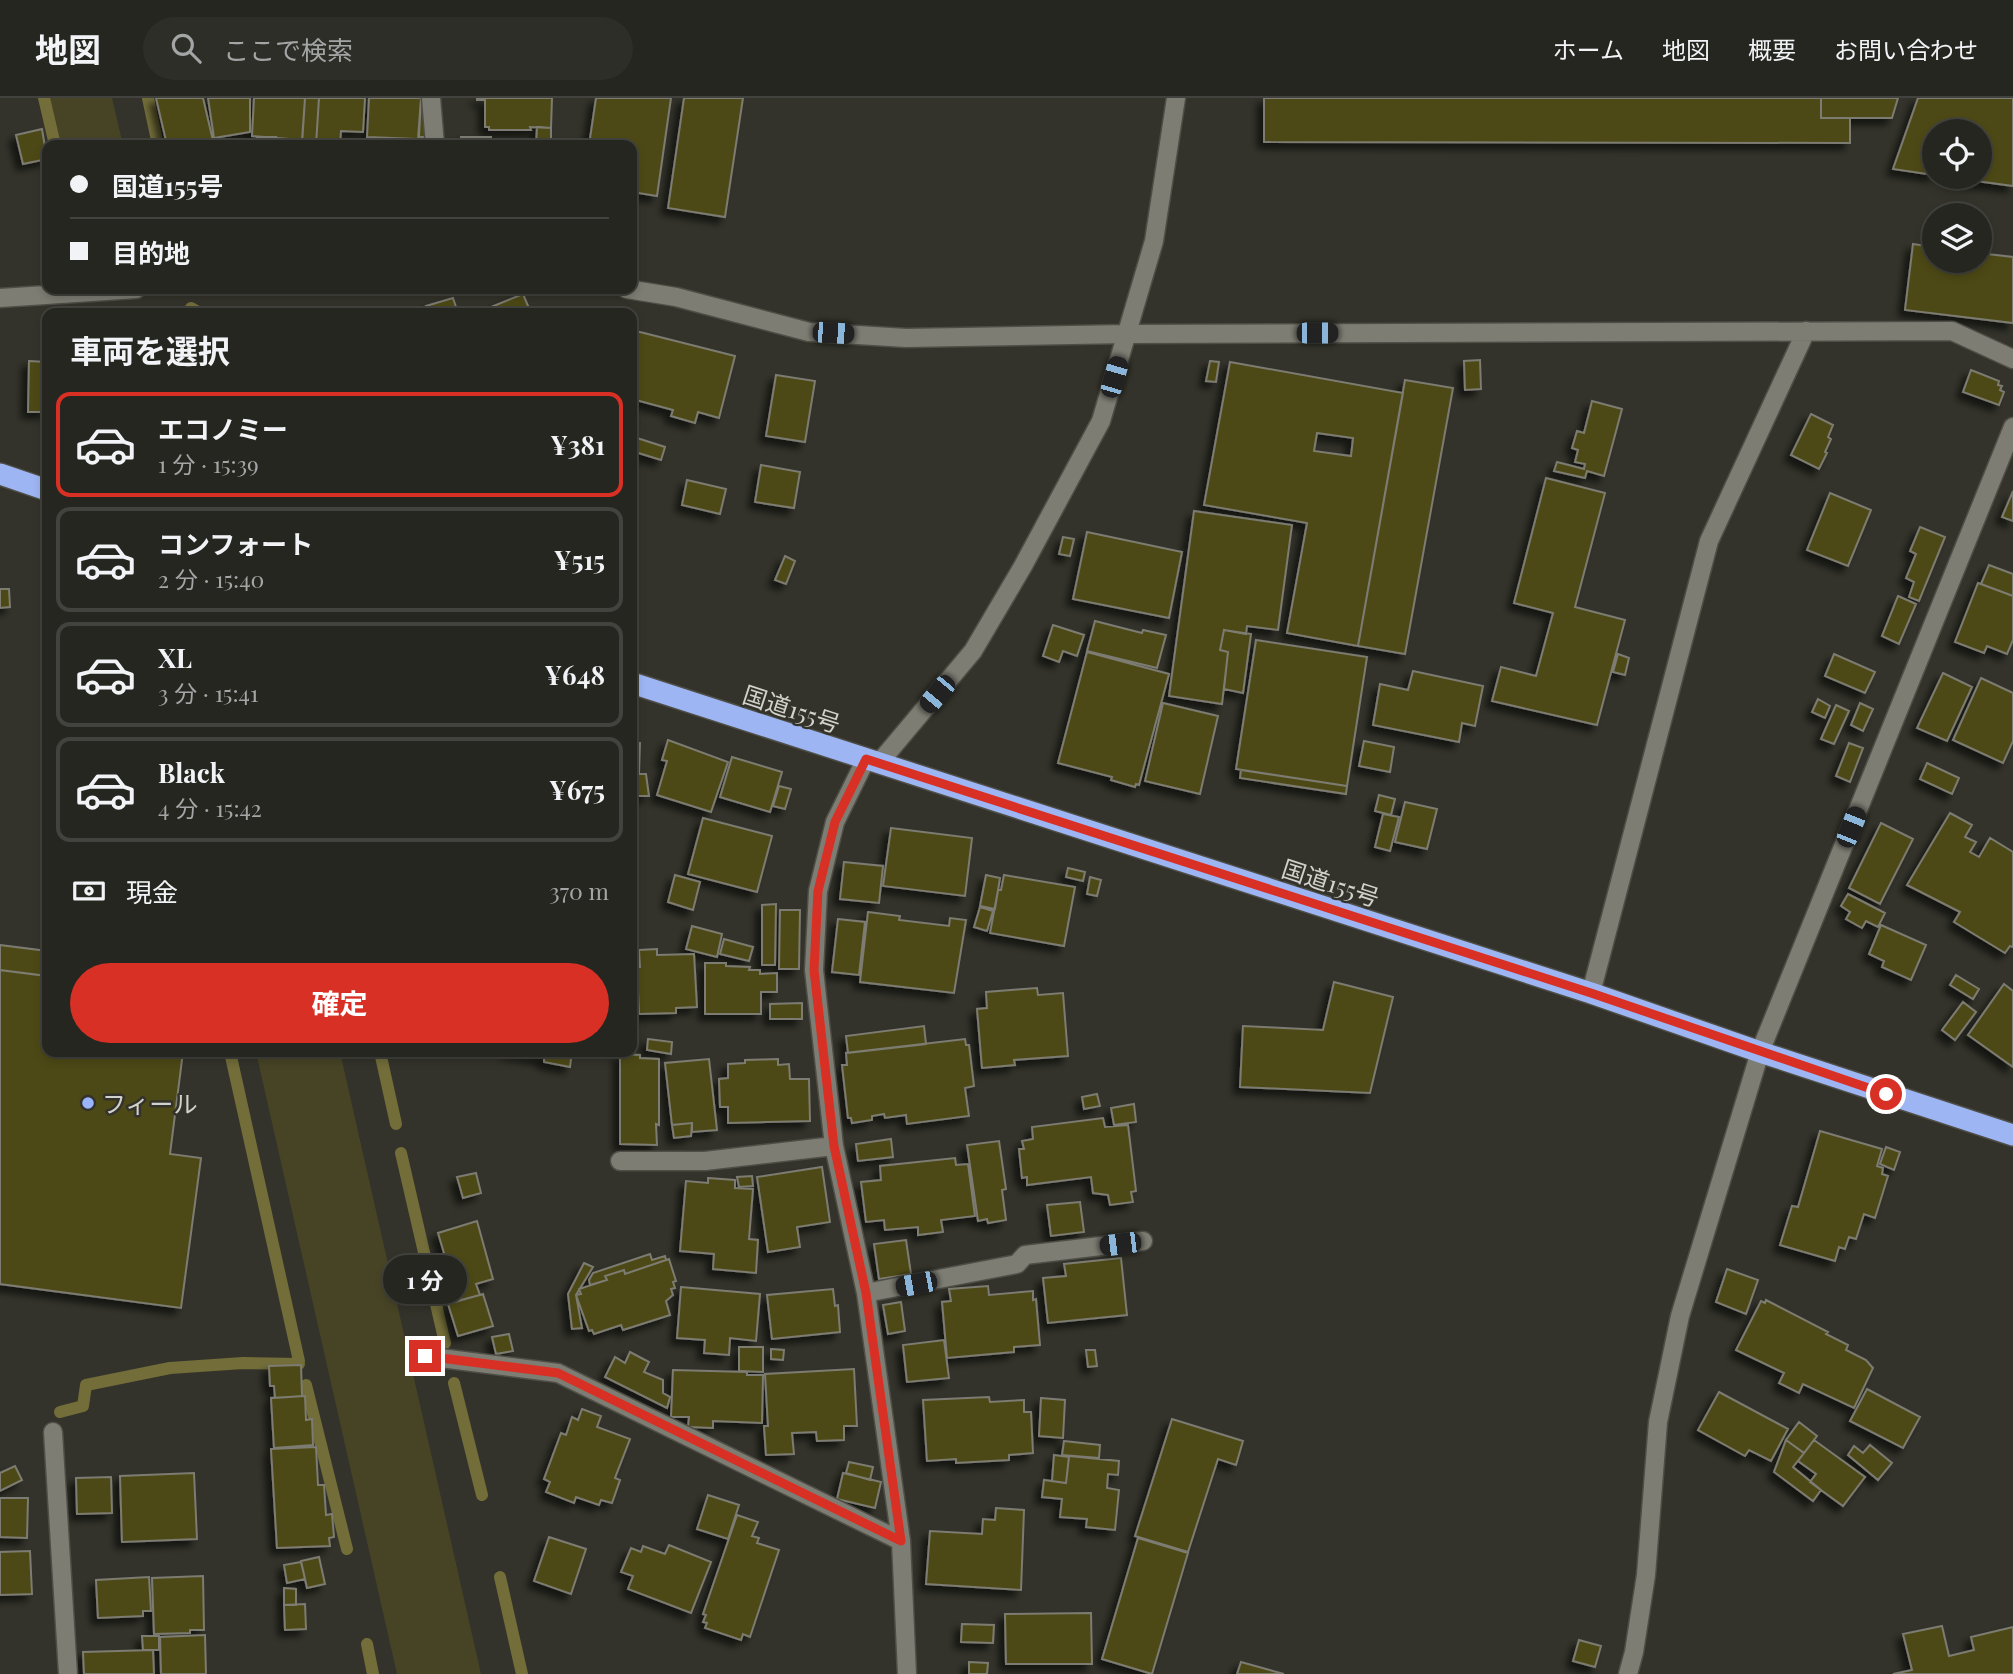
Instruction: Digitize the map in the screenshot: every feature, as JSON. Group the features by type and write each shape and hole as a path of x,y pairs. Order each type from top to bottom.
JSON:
{"highway":[{"path":"0,474 42,488"},
{"name":"国道155号","path":"637,685 1591,993 2013,1135"}],"street":[{"path":"431,98 435,140"},
{"path":"907,1674 901,1541 866,1293 834,1146 814,970 818,891 835,822 872,761 973,651 1023,566 1101,421 1154,242 1176,98"},
{"path":"637,290 676,297 809,332 906,338 1126,334 1952,331 2013,359"},
{"path":"0,298 60,294"},
{"path":"1591,993 1709,541 1806,331"},
{"path":"1628,1674 1646,1575 1658,1422 1680,1316 1760,1052 2013,427"},
{"path":"620,1161 705,1161 834,1146"},
{"path":"866,1293 1017,1264 1025,1255 1143,1241"},
{"path":"425,1356 558,1373 901,1541"},
{"path":"54,1432 68,1674"}],"shaded area":[{"path":"46,98 112,98 122,140 57,140"},
{"path":"257,1057 341,1057 481,1674 397,1674"}],"building":[{"path":"156,98 203,98 213,140 166,140"},
{"path":"208,98 250,98 250,132 214,138"},
{"path":"254,98 305,98 302,140 252,136"},
{"path":"305,98 319,98 316,140 302,140"},
{"path":"319,98 365,98 363,132 341,131 340,140 316,140"},
{"path":"369,98 421,98 418,139 367,137"},
{"path":"421,98 425,98 429,137 419,137"},
{"path":"477,98 552,98 551,128 489,130 489,127 485,127 485,100"},
{"path":"596,98 671,98 657,196 637,193 637,140 590,140"},
{"path":"684,98 743,98 725,217 668,208"},
{"path":"1264,98 1821,98 1821,118 1850,118 1850,143 1264,142"},
{"path":"1821,98 1898,98 1892,118 1821,118"},
{"path":"1918,98 2013,98 2013,186 1992,183 1992,119 1922,119 1922,173 1893,169"},
{"path":"537,127 551,128 551,140 536,140"},
{"path":"42,129 42,160 23,164 16,135"},
{"path":"257,137 276,137 276,140 257,140"},
{"path":"461,137 491,137 491,140 461,140"},
{"path":"1913,244 1922,245 1922,273 1992,273 1992,255 2013,257 2013,323 1905,310"},
{"path":"523,294 529,308 492,308"},
{"path":"453,298 456,308 427,308"},
{"path":"637,331 735,356 719,418 698,412 695,423 671,416 673,410 637,400"},
{"path":"1480,360 1481,389 1465,390 1464,361"},
{"path":"29,361 42,362 42,412 28,412"},
{"path":"1210,361 1219,362 1216,382 1206,381"},
{"path":"1230,362 1403,393 1358,646 1287,633 1307,523 1204,505","holes":["1317,433 1353,438 1351,456 1314,451"]},
{"path":"1971,370 1999,381 1998,385 2002,386 2000,390 2004,392 1999,405 1963,392"},
{"path":"776,375 815,381 805,442 766,436"},
{"path":"1405,380 1453,388 1405,654 1358,646"},
{"path":"1592,401 1622,409 1604,476 1587,471 1585,478 1554,471 1557,462 1584,469 1585,464 1575,462 1578,450 1572,448 1577,431 1584,433"},
{"path":"1811,414 1833,425 1828,437 1831,439 1825,452 1827,453 1819,469 1791,455"},
{"path":"637,438 665,447 661,460 637,453"},
{"path":"761,465 800,472 794,508 755,502"},
{"path":"1546,478 1605,493 1575,607 1625,620 1597,725 1492,701 1501,667 1536,676 1553,613 1514,603"},
{"path":"687,480 726,489 720,514 682,505"},
{"path":"2013,491 2013,521 2002,517"},
{"path":"1830,493 1871,510 1848,566 1807,550"},
{"path":"1194,511 1292,525 1278,630 1247,626 1246,634 1224,630 1220,650 1228,652 1222,704 1169,696"},
{"path":"1920,527 1945,537 1919,601 1909,597 1914,582 1906,578 1916,554 1910,551"},
{"path":"1087,532 1182,552 1169,618 1073,599"},
{"path":"1063,537 1074,539 1070,556 1059,554"},
{"path":"785,556 795,561 786,584 775,580"},
{"path":"1989,565 2013,574 2013,596 1981,584"},
{"path":"1978,583 2013,596 2013,640 2007,654 1987,646 1984,653 1955,642"},
{"path":"0,589 9,589 10,607 0,608"},
{"path":"1898,596 1916,604 1899,644 1882,636"},
{"path":"1095,621 1142,633 1143,630 1166,635 1157,668 1087,651"},
{"path":"1053,625 1084,635 1077,656 1063,651 1059,662 1043,656"},
{"path":"1224,630 1251,634 1243,693 1224,689 1228,652 1220,650"},
{"path":"1256,640 1367,657 1347,786 1236,769"},
{"path":"1087,652 1169,674 1139,785 1136,784 1135,787 1111,780 1112,777 1058,763"},
{"path":"1618,654 1629,658 1625,675 1613,672"},
{"path":"1834,654 1875,672 1865,693 1825,676"},
{"path":"1413,671 1483,686 1475,726 1462,723 1459,742 1373,725 1380,684 1408,690"},
{"path":"1943,673 1972,687 1947,741 1917,728"},
{"path":"1981,678 2013,693 2013,741 2003,763 1953,740"},
{"path":"1818,699 1830,706 1825,718 1812,712"},
{"path":"1163,703 1218,716 1200,794 1145,781"},
{"path":"1860,703 1873,709 1863,731 1851,725"},
{"path":"1836,705 1849,711 1834,744 1821,739"},
{"path":"668,740 728,762 711,812 657,795 667,761 662,760"},
{"path":"1364,741 1394,747 1390,772 1359,766"},
{"path":"637,743 640,743 639,774 646,774 649,796 637,796"},
{"path":"1849,743 1863,748 1850,782 1836,776"},
{"path":"732,757 782,772 770,812 720,797"},
{"path":"1927,763 1959,778 1952,794 1920,779"},
{"path":"1241,770 1347,786 1346,794 1240,778"},
{"path":"779,786 791,789 785,809 773,806"},
{"path":"1379,795 1395,799 1391,815 1375,811"},
{"path":"1405,802 1437,809 1427,849 1395,842"},
{"path":"1950,813 1972,825 1965,837 1976,842 1970,852 1979,857 1990,838 2013,852 2013,947 2010,946 2005,953 1954,922 1960,912 1907,885"},
{"path":"1383,814 1399,817 1390,851 1375,847"},
{"path":"703,818 772,836 757,892 688,874"},
{"path":"1881,823 1913,839 1880,904 1849,888"},
{"path":"891,828 972,838 965,896 883,886"},
{"path":"844,862 883,866 879,903 840,899"},
{"path":"1068,868 1085,872 1083,881 1066,877"},
{"path":"675,875 700,882 693,910 668,902"},
{"path":"986,875 1000,878 995,909 980,906"},
{"path":"1004,875 1075,887 1064,946 990,933 998,890 1001,890"},
{"path":"1090,877 1101,880 1097,896 1087,894"},
{"path":"1848,894 1885,913 1878,927 1866,921 1862,928 1846,919 1850,912 1841,906"},
{"path":"776,904 775,965 762,965 762,905"},
{"path":"980,907 993,911 987,931 974,927"},
{"path":"780,910 800,910 799,969 779,969"},
{"path":"868,912 900,916 899,920 949,926 950,918 966,920 954,993 860,982"},
{"path":"838,919 865,922 859,975 832,972"},
{"path":"1881,925 1926,945 1911,980 1882,967 1884,961 1869,954"},
{"path":"692,926 722,934 717,957 686,949"},
{"path":"724,939 753,947 749,961 720,954"},
{"path":"0,945 42,950 42,975 0,970"},
{"path":"657,949 657,955 694,954 697,1007 676,1008 676,1013 639,1014 639,950"},
{"path":"705,963 750,967 749,970 760,970 760,974 777,973 777,992 761,992 761,1014 705,1014"},
{"name":"フィール","path":"0,970 42,975 42,1057 182,1057 170,1154 201,1158 181,1308 0,1284"},
{"path":"1956,975 1979,989 1973,999 1950,985"},
{"path":"1334,982 1393,997 1370,1093 1240,1087 1243,1026 1323,1030"},
{"path":"2004,984 2013,991 2013,1067 1968,1035"},
{"path":"1037,988 1038,995 1063,993 1068,1056 1014,1060 1015,1065 982,1068 977,1009 987,1008 986,992"},
{"path":"1963,1002 1976,1012 1955,1040 1942,1030"},
{"path":"802,1003 802,1019 770,1019 770,1004"},
{"path":"924,1026 926,1044 848,1053 846,1036"},
{"path":"648,1039 672,1042 671,1054 647,1050"},
{"path":"965,1039 966,1045 969,1045 974,1086 965,1088 969,1116 907,1124 906,1115 885,1118 884,1114 872,1116 872,1120 852,1123 851,1118 848,1118 842,1065 847,1065 846,1053"},
{"path":"640,1055 640,1058 659,1059 657,1145 620,1144 620,1057"},
{"path":"538,1057 571,1057 570,1067 544,1062 544,1058"},
{"path":"709,1059 717,1130 692,1132 692,1123 672,1125 665,1063"},
{"path":"778,1059 778,1065 789,1064 790,1079 809,1079 810,1121 728,1123 728,1107 720,1107 719,1079 728,1078 728,1064 745,1063 745,1060"},
{"path":"1097,1094 1100,1106 1084,1109 1082,1097"},
{"path":"1134,1104 1136,1122 1114,1125 1111,1108"},
{"path":"1103,1118 1105,1127 1128,1125 1136,1191 1131,1192 1133,1202 1110,1205 1108,1195 1093,1193 1091,1177 1027,1185 1027,1177 1022,1178 1019,1149 1024,1149 1022,1141 1033,1139 1032,1127"},
{"path":"692,1123 691,1136 674,1138 672,1125"},
{"path":"1820,1131 1882,1149 1877,1166 1883,1168 1882,1174 1888,1176 1875,1218 1864,1214 1856,1239 1849,1237 1845,1249 1839,1247 1835,1261 1780,1245 1792,1206 1798,1207"},
{"path":"891,1139 893,1157 858,1161 856,1144"},
{"path":"999,1141 1006,1189 1002,1190 1006,1220 988,1223 987,1219 978,1221 967,1145"},
{"path":"1886,1147 1900,1152 1894,1170 1880,1164"},
{"path":"955,1158 956,1165 968,1164 975,1216 941,1220 943,1232 918,1235 918,1227 885,1230 884,1220 866,1222 861,1182 881,1180 880,1166"},
{"path":"822,1167 830,1222 797,1227 800,1247 768,1252 757,1177"},
{"path":"476,1173 481,1193 463,1198 457,1177"},
{"path":"752,1176 753,1186 739,1187 737,1177"},
{"path":"708,1178 735,1180 735,1188 753,1189 749,1239 758,1240 756,1273 713,1269 714,1254 680,1251 686,1181 708,1183"},
{"path":"1080,1202 1084,1232 1051,1236 1047,1205"},
{"path":"477,1221 493,1279 476,1284 480,1295 461,1300 458,1290 455,1290 438,1233"},
{"path":"906,1240 911,1274 879,1279 874,1244"},
{"path":"650,1254 652,1260 665,1256 666,1260 625,1274 624,1270 605,1276 607,1280 590,1285 589,1280 593,1273"},
{"path":"1121,1258 1127,1315 1048,1323 1043,1278 1066,1276 1064,1264"},
{"path":"669,1259 676,1281 673,1282 675,1288 671,1289 673,1295 666,1301 670,1315 623,1330 621,1325 594,1334 592,1330 589,1331 576,1295 581,1294 579,1289 607,1280 605,1276 624,1270 625,1274"},
{"path":"584,1263 593,1267 576,1295 582,1328 572,1329 568,1294"},
{"path":"1727,1269 1758,1280 1746,1314 1716,1302"},
{"path":"988,1286 989,1295 1033,1291 1040,1345 1014,1347 1014,1352 947,1358 942,1302 951,1301 949,1289"},
{"path":"681,1287 760,1294 756,1341 730,1338 729,1355 704,1353 705,1340 677,1338"},
{"path":"833,1289 835,1306 838,1305 840,1332 772,1339 767,1295"},
{"path":"483,1294 493,1326 458,1336 448,1304"},
{"path":"1766,1300 1828,1332 1826,1334 1848,1345 1846,1350 1866,1360 1873,1368 1854,1408 1803,1384 1799,1393 1779,1383 1784,1373 1736,1350 1761,1301 1765,1303"},
{"path":"901,1302 905,1331 888,1334 883,1305"},
{"path":"509,1334 513,1351 496,1354 492,1337"},
{"path":"944,1340 949,1378 907,1382 903,1345"},
{"path":"739,1347 763,1347 763,1372 739,1371"},
{"path":"771,1349 784,1350 783,1360 771,1359"},
{"path":"1086,1350 1095,1350 1097,1366 1088,1367"},
{"path":"630,1352 649,1362 644,1372 663,1380 663,1393 670,1397 667,1408 605,1377 615,1357 625,1363"},
{"path":"301,1365 302,1396 275,1398 274,1386 270,1386 269,1366"},
{"path":"854,1369 857,1426 844,1426 844,1440 817,1441 816,1432 792,1433 794,1454 766,1455 764,1426 768,1426 765,1374"},
{"path":"673,1370 747,1372 747,1375 763,1375 762,1423 713,1421 713,1428 688,1427 689,1417 671,1417"},
{"path":"1867,1389 1920,1417 1903,1448 1850,1421"},
{"path":"1719,1392 1788,1429 1771,1461 1749,1450 1745,1456 1698,1430"},
{"path":"305,1396 306,1420 312,1419 313,1445 274,1448 271,1398"},
{"path":"989,1397 990,1402 1024,1400 1024,1412 1031,1412 1033,1453 1009,1455 1009,1460 956,1463 956,1459 927,1461 923,1400"},
{"path":"1041,1398 1065,1400 1063,1438 1039,1436"},
{"path":"582,1409 601,1416 597,1427 630,1439 615,1478 620,1480 612,1503 601,1500 599,1505 576,1497 574,1503 546,1492 550,1482 544,1479 561,1433 566,1435 572,1417 578,1420"},
{"path":"1172,1419 1243,1441 1236,1465 1218,1459 1188,1552 1135,1536"},
{"path":"1799,1422 1817,1436 1804,1453 1786,1440"},
{"path":"1786,1440 1804,1453 1793,1467 1821,1490 1813,1501 1774,1472"},
{"path":"1814,1440 1865,1477 1843,1506 1810,1482 1816,1474 1798,1461"},
{"path":"1064,1441 1100,1445 1099,1458 1062,1455"},
{"path":"1870,1445 1892,1463 1878,1480 1848,1455 1854,1446 1863,1453"},
{"path":"316,1447 318,1485 324,1485 326,1515 332,1514 334,1537 329,1538 330,1546 277,1548 271,1449"},
{"path":"1054,1455 1069,1457 1066,1483 1052,1481"},
{"path":"1069,1456 1119,1461 1118,1475 1108,1474 1107,1488 1119,1490 1115,1530 1086,1527 1087,1519 1060,1517 1062,1499 1042,1497 1044,1480 1066,1483"},
{"path":"849,1462 873,1467 870,1480 846,1473"},
{"path":"15,1466 22,1480 0,1491 0,1473"},
{"path":"194,1473 197,1539 122,1542 120,1476"},
{"path":"843,1473 881,1482 875,1508 837,1499"},
{"path":"111,1477 112,1513 77,1514 76,1478"},
{"path":"708,1495 739,1505 728,1539 697,1529"},
{"path":"0,1498 28,1498 27,1538 0,1537"},
{"path":"996,1508 1024,1510 1021,1590 926,1584 930,1531 982,1534 983,1519 995,1520"},
{"path":"737,1515 758,1522 752,1536 759,1538 757,1543 779,1550 750,1637 743,1634 741,1640 705,1628 707,1623 703,1622 706,1615 703,1614"},
{"path":"549,1537 586,1549 571,1594 534,1581"},
{"path":"1138,1538 1188,1553 1152,1674 1102,1659"},
{"path":"669,1545 711,1562 691,1613 628,1589 633,1576 621,1572 631,1548 641,1552 643,1546 665,1554"},
{"path":"30,1551 32,1594 0,1595 0,1552"},
{"path":"319,1557 325,1584 307,1588 301,1561"},
{"path":"301,1562 305,1579 287,1583 284,1565"},
{"path":"203,1576 204,1630 154,1634 152,1578"},
{"path":"149,1577 151,1611 143,1611 143,1616 98,1618 96,1580"},
{"path":"284,1588 296,1589 296,1605 284,1605"},
{"path":"305,1604 306,1629 285,1630 284,1605"},
{"path":"1091,1613 1092,1664 1006,1664 1005,1614"},
{"path":"962,1624 994,1625 993,1643 961,1642"},
{"path":"1942,1626 1949,1656 1974,1650 1971,1637 2013,1627 2013,1674 1893,1674 1912,1670 1903,1634"},
{"path":"205,1635 206,1674 161,1674 160,1637"},
{"path":"142,1636 159,1636 159,1650 143,1650"},
{"path":"1579,1640 1601,1646 1595,1667 1573,1661"},
{"path":"153,1650 154,1674 84,1674 83,1652"},
{"path":"969,1662 988,1663 987,1674 969,1674"},
{"path":"1241,1662 1284,1674 1237,1674"}],"waterway":[{"path":"44,98 54,140"},
{"path":"148,98 157,140"},
{"path":"231,1057 299,1361"},
{"path":"381,1057 396,1124"},
{"path":"401,1153 445,1343"},
{"path":"60,1412 83,1406 86,1385 170,1368 243,1363 299,1364"},
{"path":"454,1383 482,1495"},
{"path":"306,1385 347,1549"},
{"path":"500,1577 522,1674"},
{"path":"367,1644 373,1674"}],"place":[{"name":"フィール","path":"88,1103"}],"route":[{"path":"425,1356 558,1373 901,1541 866,1293 834,1146 814,970 818,891 835,822 866,759 1591,993 1886,1094"}]}
